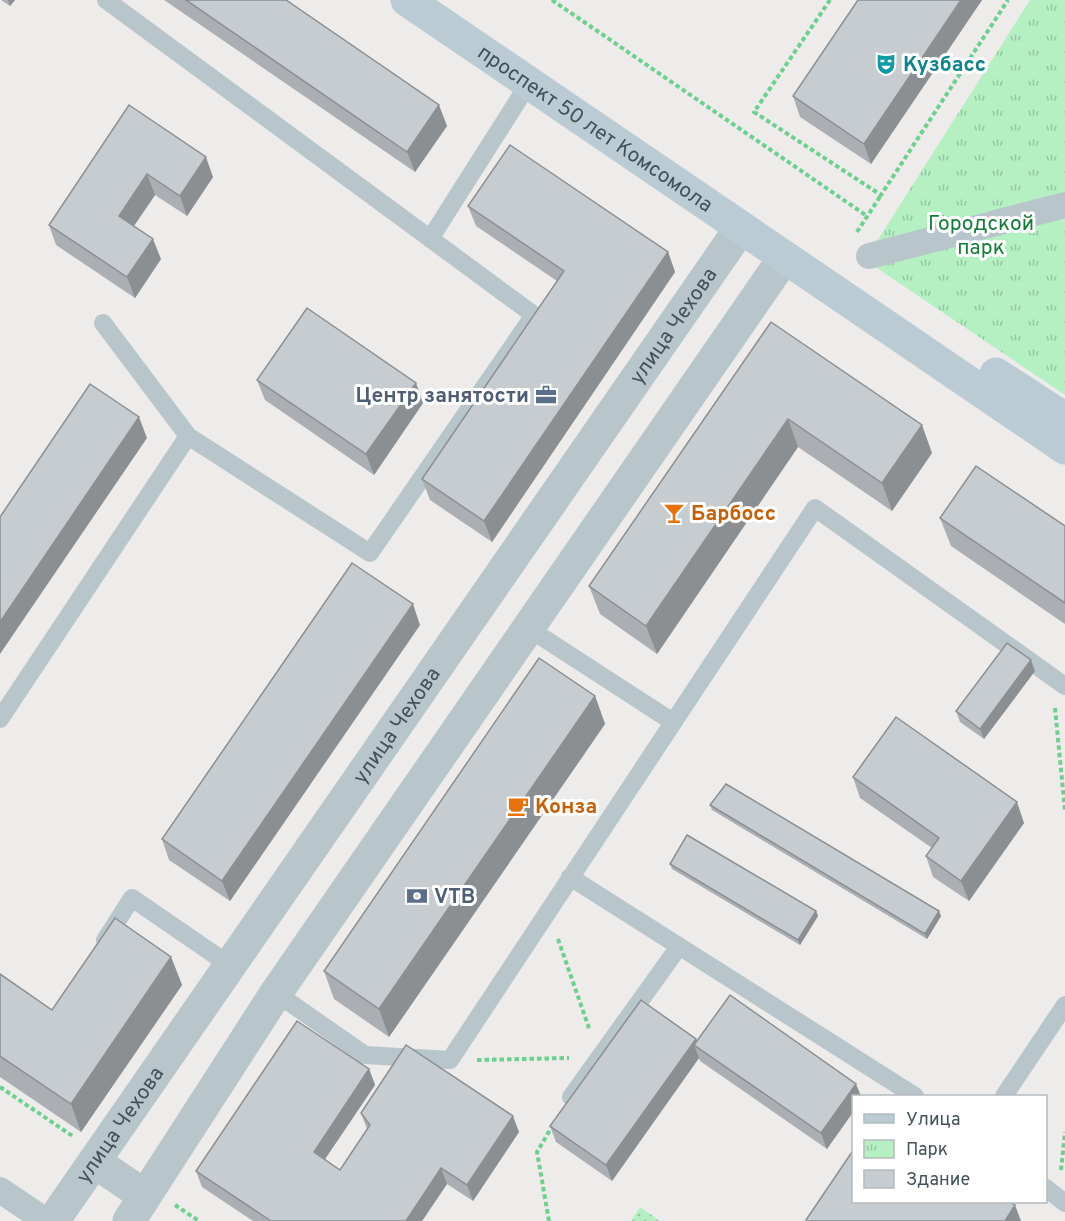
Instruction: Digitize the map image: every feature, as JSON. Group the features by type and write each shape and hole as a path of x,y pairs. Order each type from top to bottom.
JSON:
{"main road":[{"name":"проспект 50 лет Комсомола","path":"407,0 590,122 741,229 1065,448"},
{"path":"784,258 816,255 1065,419"}],"street":[{"path":"869,256 1065,205"},
{"name":"улица Чехова","path":"53,1221 87,1151 231,966 741,229"},
{"path":"87,1151 137,1209 276,993 784,258"},
{"path":"0,1190 46,1221"}],"lane":[{"path":"103,323 188,436 370,553 534,315 105,0"},
{"path":"430,239 529,83"},
{"path":"0,719 188,436"},
{"path":"276,993 365,1055 450,1060 815,508 1059,681"},
{"path":"528,628 673,722"},
{"path":"570,878 913,1095"},
{"path":"94,957 132,898 231,966"},
{"path":"571,1097 678,948"},
{"path":"1005,1095 1065,1005"}],"path":[{"path":"552,0 867,216"},
{"path":"830,0 754,112 881,195"},
{"path":"855,234 1008,0"},
{"path":"1059,681 1065,811"},
{"path":"450,1060 599,1058 548,911"},
{"path":"0,1087 87,1151"},
{"path":"549,1221 537,1152 571,1097"},
{"path":"1056,1196 1065,1132"}],"green space":[{"name":"Городской парк","path":"1030,0 1065,0 1065,395 865,260"},
{"path":"640,1207 660,1221 631,1221"}],"building":[{"path":"186,0 286,0 439,105 407,152"},
{"path":"858,0 961,0 864,144 793,96"},
{"path":"129,105 206,157 180,196 147,174 119,216 153,239 127,277 49,225"},
{"name":"Центр занятости","path":"510,145 668,252 484,521 422,479 564,271 468,206"},
{"path":"307,308 416,383 366,454 257,380"},
{"path":"771,322 922,425 882,483 788,419 646,626 589,586"},
{"path":"90,384 139,417 0,622 0,517"},
{"path":"976,466 1065,526 1065,603 940,518"},
{"path":"352,563 413,604 222,881 162,839"},
{"path":"1007,643 1031,660 980,729 956,711"},
{"path":"539,658 595,696 379,1009 324,971"},
{"path":"896,717 1017,802 961,881 926,856 939,838 853,777"},
{"path":"726,784 939,911 925,934 710,805"},
{"path":"687,835 816,911 798,940 670,864"},
{"path":"115,918 171,957 71,1104 0,1056 0,974 52,1010"},
{"path":"730,995 856,1084 821,1133 694,1045"},
{"path":"641,1000 696,1039 606,1165 550,1126"},
{"path":"297,1021 369,1069 314,1152 340,1170 370,1125 361,1113 406,1045 513,1116 467,1185 441,1168 406,1221 271,1221 196,1171"},
{"path":"852,1152 852,1203 1012,1203 1015,1205 1005,1221 806,1220"}],"place":[{"name":"Кузбасс","path":"886,64"},
{"name":"Центр занятости","path":"546,395"},
{"name":"Барбосс","path":"674,513"},
{"name":"Конза","path":"518,806"},
{"name":"VTB","path":"417,896"}]}
